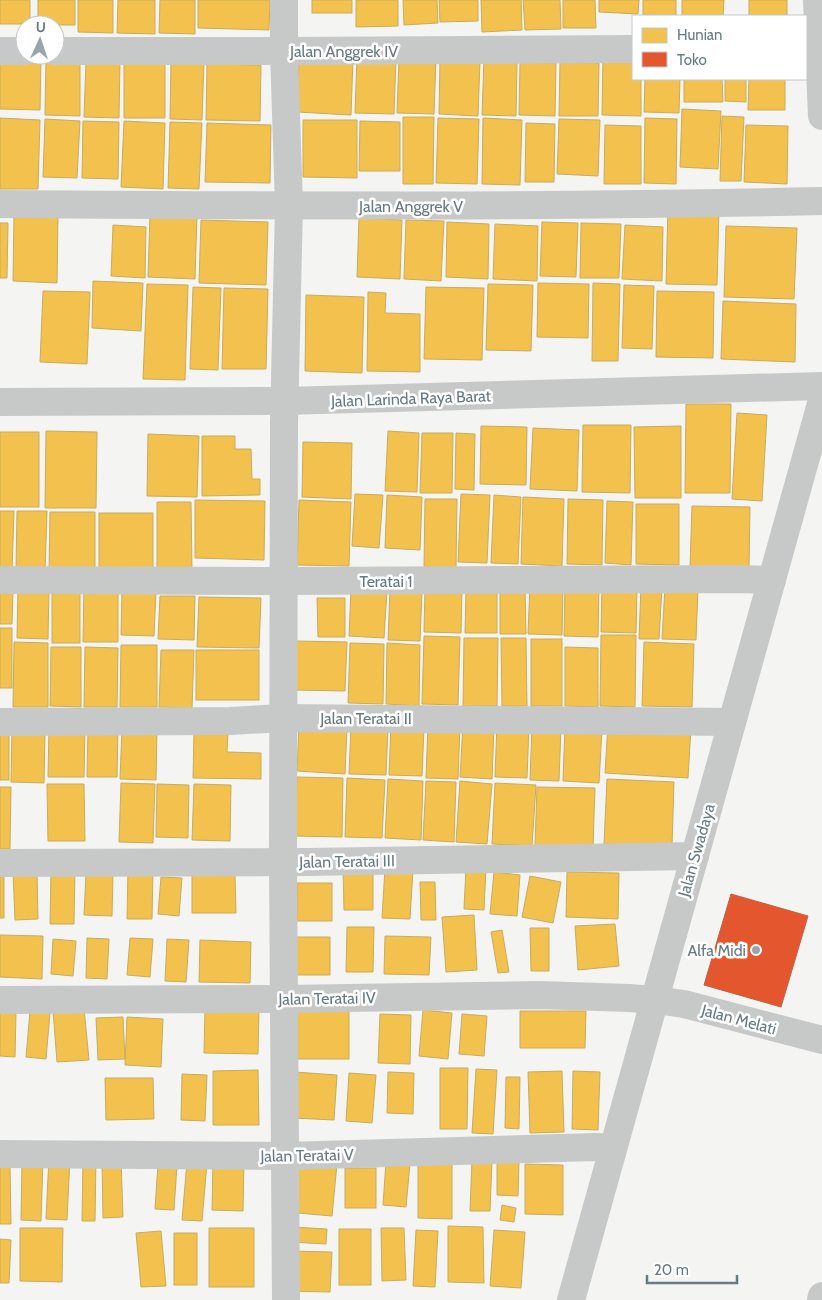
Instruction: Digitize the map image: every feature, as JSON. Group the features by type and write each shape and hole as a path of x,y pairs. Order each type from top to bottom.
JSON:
{"street":[{"path":"284,0 289,206 284,402 283,718 286,1300"},
{"path":"817,0 812,47 822,116"},
{"name":"Jalan Anggrek IV","path":"65,51 632,48"},
{"path":"0,51 15,51"},
{"name":"Jalan Anggrek V","path":"0,204 289,206 627,205 822,201"},
{"name":"Jalan Larinda Raya Barat","path":"0,402 284,402 822,386"},
{"name":"Jalan Swadaya","path":"571,1300 822,400"},
{"name":"Teratai 1","path":"0,580 772,580"},
{"name":"Jalan Teratai II","path":"0,722 230,721 283,718 732,722"},
{"name":"Jalan Teratai III","path":"0,863 283,862 695,856"},
{"name":"Jalan Teratai IV","path":"0,1000 284,999 539,995 654,1000"},
{"name":"Jalan Melati","path":"654,1000 684,1004 822,1040"},
{"name":"Jalan Teratai V","path":"0,1154 285,1156 613,1148"},
{"path":"821,1300 822,1296"}],"building: Hunian":[{"path":"0,0 30,0 30,15 15,15 15,24 0,24"},
{"path":"38,0 75,0 75,25 65,25 65,15 38,15"},
{"path":"78,0 113,0 113,33 78,32"},
{"path":"118,0 155,0 155,34 117,33"},
{"path":"160,0 195,0 195,34 159,33"},
{"path":"198,0 270,0 269,30 198,28"},
{"path":"312,0 352,0 352,13 312,13"},
{"path":"356,0 398,0 398,26 356,27"},
{"path":"403,0 437,0 438,23 404,25"},
{"path":"439,0 478,0 478,21 440,22"},
{"path":"481,0 521,0 522,30 482,32"},
{"path":"523,0 560,0 561,29 525,30"},
{"path":"563,0 595,0 596,28 563,28"},
{"path":"599,0 639,0 638,14 599,12"},
{"path":"643,0 676,0 676,15 643,15"},
{"path":"682,0 724,0 723,15 682,15"},
{"path":"749,0 787,0 787,15 749,15"},
{"path":"0,56 15,56 15,65 41,65 40,110 0,109"},
{"path":"299,57 353,59 351,115 297,112"},
{"path":"357,57 396,58 394,114 355,113"},
{"path":"399,57 436,58 434,114 397,113"},
{"path":"603,57 632,57 632,80 641,80 641,116 602,115"},
{"path":"440,59 480,61 478,116 439,114"},
{"path":"484,60 517,62 516,116 482,115"},
{"path":"65,61 80,61 80,116 45,115 46,65 65,65"},
{"path":"86,61 120,62 119,118 84,117"},
{"path":"124,62 165,63 165,118 124,118"},
{"path":"171,62 204,63 202,120 170,119"},
{"path":"520,62 556,63 555,116 519,115"},
{"path":"560,62 599,63 598,116 559,116"},
{"path":"207,64 261,65 260,121 206,120"},
{"path":"645,80 680,80 679,113 644,112"},
{"path":"684,80 722,80 723,102 684,102"},
{"path":"725,80 746,80 746,102 725,101"},
{"path":"749,80 785,80 785,110 748,110"},
{"path":"682,109 721,111 718,169 680,167"},
{"path":"722,116 744,117 741,181 720,181"},
{"path":"403,117 434,117 433,184 403,184"},
{"path":"0,118 40,120 38,189 0,189"},
{"path":"438,118 479,119 477,184 436,183"},
{"path":"483,118 522,120 520,185 482,184"},
{"path":"645,118 677,119 676,184 644,183"},
{"path":"45,119 80,121 77,178 43,177"},
{"path":"559,119 600,120 598,176 557,174"},
{"path":"303,120 357,120 357,178 303,177"},
{"path":"83,121 119,122 118,179 82,178"},
{"path":"124,121 165,123 163,189 121,187"},
{"path":"360,121 400,122 400,171 359,171"},
{"path":"170,122 202,123 199,189 168,188"},
{"path":"207,123 271,125 270,183 205,182"},
{"path":"526,123 555,124 554,182 525,182"},
{"path":"605,125 641,126 641,184 604,184"},
{"path":"746,125 788,126 787,184 744,182"},
{"path":"668,207 719,209 717,285 666,284"},
{"path":"150,212 197,214 195,279 148,277"},
{"path":"14,214 58,216 57,283 13,281"},
{"path":"359,218 402,220 400,279 357,277"},
{"path":"201,220 268,222 266,285 199,283"},
{"path":"406,220 444,221 441,281 404,279"},
{"path":"447,222 489,224 488,279 446,277"},
{"path":"542,222 578,223 576,277 540,276"},
{"path":"0,223 8,223 7,278 0,278"},
{"path":"581,223 621,224 619,278 580,278"},
{"path":"495,224 538,226 537,281 493,279"},
{"path":"113,225 146,227 145,278 111,276"},
{"path":"625,225 663,227 662,281 622,279"},
{"path":"726,226 797,228 794,299 724,297"},
{"path":"93,281 143,283 141,331 92,328"},
{"path":"538,283 589,284 588,338 537,337"},
{"path":"593,283 620,284 618,361 592,361"},
{"path":"147,284 188,285 185,380 143,379"},
{"path":"488,284 533,285 531,351 486,350"},
{"path":"624,285 654,286 652,349 622,348"},
{"path":"193,287 221,288 218,370 190,369"},
{"path":"426,287 484,288 482,360 424,359"},
{"path":"224,288 268,289 266,369 222,369"},
{"path":"43,291 90,292 87,364 40,362"},
{"path":"657,291 714,292 713,358 656,357"},
{"path":"368,292 386,293 385,313 420,314 420,372 367,371"},
{"path":"306,295 364,297 362,373 305,371"},
{"path":"723,301 796,304 795,362 721,359"},
{"path":"686,404 731,404 730,493 685,493"},
{"path":"737,413 767,415 762,501 732,499"},
{"path":"583,425 631,425 630,493 582,492"},
{"path":"481,426 527,427 526,485 480,484"},
{"path":"681,426 681,498 635,498 634,427"},
{"path":"533,428 579,430 577,491 530,489"},
{"path":"46,431 97,432 96,508 45,508"},
{"path":"388,431 419,433 417,492 385,491"},
{"path":"0,432 39,432 39,507 0,507"},
{"path":"422,433 453,433 452,493 420,493"},
{"path":"456,433 475,434 474,490 455,489"},
{"path":"148,434 199,436 197,497 147,496"},
{"path":"202,436 235,436 235,449 251,449 252,479 260,479 260,495 202,496"},
{"path":"303,442 352,443 351,499 302,497"},
{"path":"355,494 383,495 379,548 352,546"},
{"path":"461,494 490,495 487,563 458,562"},
{"path":"387,495 422,497 420,550 385,548"},
{"path":"494,495 521,497 518,564 491,563"},
{"path":"523,497 564,499 562,566 521,564"},
{"path":"425,499 457,499 456,568 424,567"},
{"path":"568,499 603,500 602,565 567,564"},
{"path":"195,500 265,501 264,560 195,558"},
{"path":"299,500 351,502 349,566 297,565"},
{"path":"607,501 633,502 631,565 605,563"},
{"path":"157,502 191,502 192,569 157,569"},
{"path":"636,504 679,504 679,565 636,564"},
{"path":"692,506 750,507 749,568 690,567"},
{"path":"0,511 14,511 12,570 0,570"},
{"path":"17,511 47,511 45,571 16,570"},
{"path":"50,512 95,512 95,571 49,571"},
{"path":"99,513 153,513 153,570 99,570"},
{"path":"530,584 563,585 562,635 528,634"},
{"path":"565,584 599,584 598,637 564,636"},
{"path":"602,585 637,586 636,633 601,632"},
{"path":"641,586 662,587 659,639 639,639"},
{"path":"665,587 698,588 696,640 662,639"},
{"path":"0,588 13,588 12,624 0,624"},
{"path":"18,588 49,589 48,639 17,638"},
{"path":"84,588 118,589 118,642 83,642"},
{"path":"425,588 462,589 461,633 424,632"},
{"path":"52,589 80,589 80,643 52,643"},
{"path":"351,589 387,590 384,638 349,636"},
{"path":"122,590 156,591 154,636 121,635"},
{"path":"390,590 422,591 420,641 388,640"},
{"path":"466,590 497,590 497,633 465,633"},
{"path":"500,590 525,590 526,634 500,634"},
{"path":"160,596 195,596 194,640 158,639"},
{"path":"199,597 261,598 259,648 197,647"},
{"path":"317,598 345,598 345,637 318,637"},
{"path":"0,628 12,628 12,688 0,688"},
{"path":"601,635 636,635 635,707 600,706"},
{"path":"424,636 460,637 458,705 422,704"},
{"path":"464,638 498,638 497,706 463,706"},
{"path":"501,638 526,638 527,706 502,706"},
{"path":"531,639 562,639 562,706 531,706"},
{"path":"296,641 347,642 345,691 294,690"},
{"path":"14,642 48,643 48,707 13,707"},
{"path":"644,642 694,644 692,707 642,706"},
{"path":"350,643 384,644 383,704 348,703"},
{"path":"387,643 420,645 419,706 386,704"},
{"path":"121,645 157,645 157,707 120,707"},
{"path":"51,647 81,647 81,707 50,706"},
{"path":"85,647 118,648 117,707 84,707"},
{"path":"565,647 598,648 598,707 565,706"},
{"path":"161,650 194,650 192,708 159,707"},
{"path":"196,650 259,650 259,700 196,700"},
{"path":"428,724 460,725 458,779 426,778"},
{"path":"497,724 529,726 527,778 495,777"},
{"path":"608,724 691,728 688,778 605,773"},
{"path":"299,725 347,728 345,774 297,771"},
{"path":"463,725 494,726 492,779 460,777"},
{"path":"351,726 388,727 386,775 349,774"},
{"path":"391,726 424,728 422,776 389,775"},
{"path":"532,726 561,727 559,781 530,780"},
{"path":"49,727 85,728 84,777 48,777"},
{"path":"88,727 118,728 117,777 87,777"},
{"path":"565,727 602,729 599,783 563,781"},
{"path":"122,728 157,728 156,780 120,779"},
{"path":"194,730 228,731 227,752 261,753 261,779 193,778"},
{"path":"0,731 9,731 9,780 0,780"},
{"path":"12,731 45,732 44,783 11,782"},
{"path":"297,777 343,778 342,837 295,836"},
{"path":"347,778 385,780 382,838 345,837"},
{"path":"388,779 423,781 421,840 385,838"},
{"path":"607,779 674,782 672,846 604,844"},
{"path":"426,781 456,782 454,842 423,840"},
{"path":"460,781 492,784 487,844 456,842"},
{"path":"121,783 155,784 153,843 119,842"},
{"path":"495,783 536,785 532,846 492,844"},
{"path":"47,784 84,784 85,841 48,841"},
{"path":"157,784 189,785 188,838 156,837"},
{"path":"194,784 231,785 230,841 192,840"},
{"path":"0,787 11,787 10,849 0,849"},
{"path":"537,787 595,788 593,847 535,846"},
{"path":"466,867 486,868 484,910 464,909"},
{"path":"385,868 413,870 410,919 382,918"},
{"path":"128,869 153,869 152,919 127,919"},
{"path":"343,869 373,869 373,910 344,910"},
{"path":"51,870 75,870 74,924 50,924"},
{"path":"0,872 4,872 4,918 0,918"},
{"path":"37,872 38,919 15,920 13,873"},
{"path":"494,872 520,875 517,916 490,914"},
{"path":"567,872 619,873 618,919 566,917"},
{"path":"86,874 113,875 112,916 84,915"},
{"path":"192,874 235,874 236,913 192,913"},
{"path":"530,876 561,882 553,923 522,917"},
{"path":"161,877 182,878 179,916 158,914"},
{"path":"420,882 435,882 436,920 421,920"},
{"path":"297,883 332,883 332,921 297,921"},
{"path":"474,915 477,970 446,972 442,917"},
{"path":"615,924 619,966 578,970 575,926"},
{"path":"347,927 374,927 373,972 346,972"},
{"path":"530,928 549,928 549,971 531,971"},
{"path":"502,930 509,972 498,973 491,932"},
{"path":"0,935 43,936 42,979 0,977"},
{"path":"385,936 431,937 429,975 384,974"},
{"path":"294,937 330,937 330,975 294,975"},
{"path":"87,938 109,939 107,979 86,978"},
{"path":"130,938 153,939 150,977 127,975"},
{"path":"53,939 76,941 73,976 51,974"},
{"path":"167,939 189,940 186,982 165,981"},
{"path":"200,940 251,942 250,983 199,982"},
{"path":"291,1006 349,1006 349,1059 291,1059"},
{"path":"84,1008 89,1060 57,1062 53,1011"},
{"path":"205,1009 259,1010 258,1054 204,1053"},
{"path":"423,1010 452,1013 448,1059 419,1056"},
{"path":"30,1011 50,1013 46,1059 26,1057"},
{"path":"520,1011 586,1011 585,1048 520,1048"},
{"path":"0,1012 16,1013 15,1057 0,1056"},
{"path":"380,1014 411,1015 410,1064 378,1063"},
{"path":"462,1014 487,1016 484,1056 459,1054"},
{"path":"123,1017 125,1059 98,1060 96,1018"},
{"path":"127,1017 163,1019 161,1067 125,1065"},
{"path":"440,1068 468,1068 467,1129 440,1129"},
{"path":"476,1069 497,1070 493,1134 472,1133"},
{"path":"258,1070 259,1125 213,1125 213,1071"},
{"path":"562,1071 564,1132 530,1133 528,1072"},
{"path":"573,1071 600,1072 598,1130 572,1129"},
{"path":"295,1072 337,1075 334,1120 293,1118"},
{"path":"388,1072 414,1073 413,1114 387,1113"},
{"path":"349,1073 376,1075 372,1123 346,1121"},
{"path":"182,1074 207,1075 205,1121 181,1120"},
{"path":"506,1077 520,1077 519,1129 505,1128"},
{"path":"105,1078 153,1078 154,1119 106,1120"},
{"path":"49,1157 70,1157 67,1220 46,1219"},
{"path":"83,1157 96,1157 95,1221 82,1221"},
{"path":"121,1158 123,1217 103,1218 102,1159"},
{"path":"22,1159 43,1160 41,1221 21,1220"},
{"path":"472,1159 492,1160 490,1211 470,1211"},
{"path":"291,1160 337,1164 332,1216 286,1212"},
{"path":"213,1161 244,1161 243,1211 212,1210"},
{"path":"386,1161 410,1163 406,1207 383,1205"},
{"path":"497,1161 519,1161 518,1196 497,1195"},
{"path":"187,1162 207,1163 202,1221 182,1220"},
{"path":"418,1162 452,1162 452,1219 418,1218"},
{"path":"0,1164 10,1164 11,1224 0,1224"},
{"path":"158,1164 177,1165 174,1210 155,1209"},
{"path":"525,1164 563,1165 563,1215 525,1214"},
{"path":"345,1168 376,1168 376,1208 345,1208"},
{"path":"502,1205 516,1208 514,1222 500,1220"},
{"path":"448,1226 483,1227 484,1283 448,1282"},
{"path":"292,1227 327,1229 326,1244 291,1242"},
{"path":"20,1228 63,1228 62,1282 20,1281"},
{"path":"209,1228 254,1228 254,1287 209,1287"},
{"path":"381,1228 404,1228 406,1280 382,1281"},
{"path":"339,1229 371,1229 371,1285 339,1285"},
{"path":"416,1230 438,1231 435,1287 413,1286"},
{"path":"494,1230 525,1232 521,1288 490,1286"},
{"path":"161,1231 166,1286 141,1287 136,1233"},
{"path":"174,1233 197,1233 197,1285 174,1285"},
{"path":"0,1239 11,1240 9,1283 0,1283"},
{"path":"288,1251 332,1252 330,1292 287,1291"}],"building: Toko":[{"name":"Alfa Midi","path":"731,894 808,916 781,1007 704,985"}],"place":[{"name":"Alfa Midi","path":"756,950"}]}
